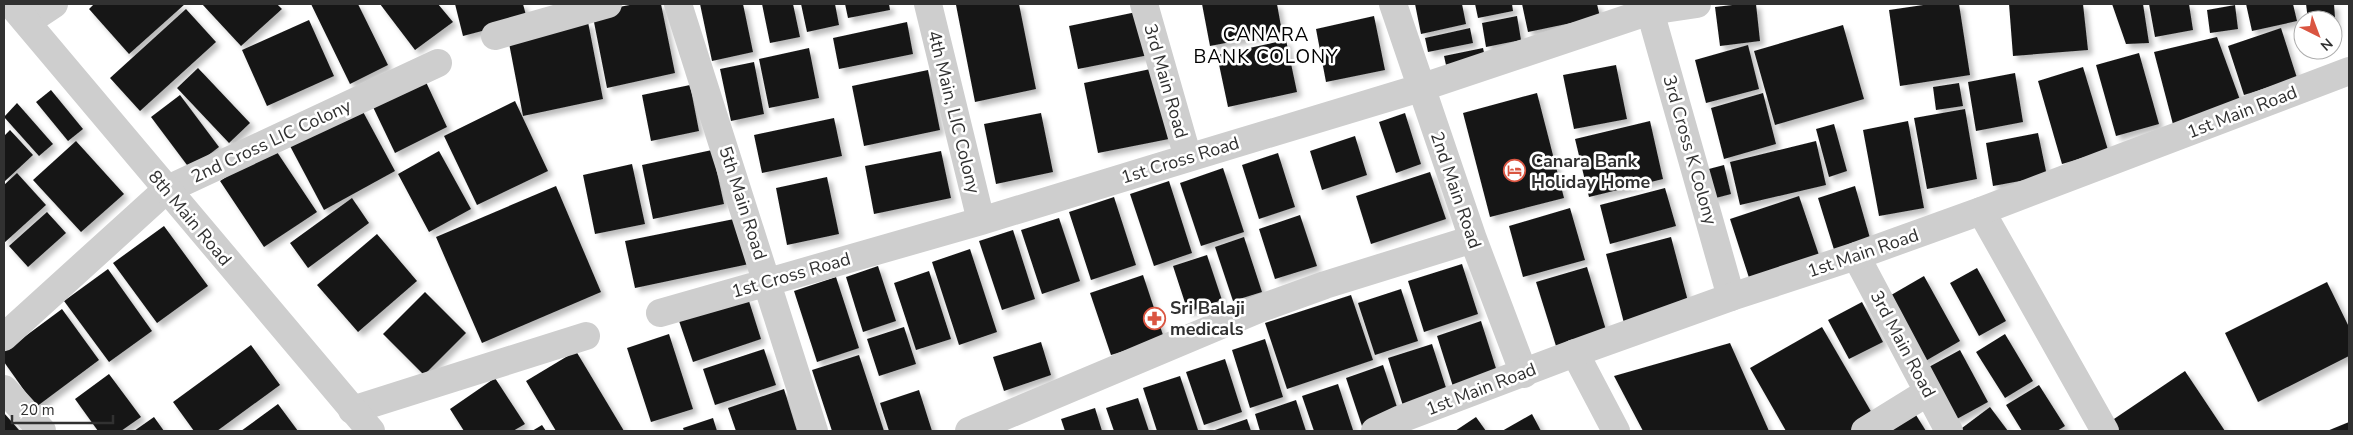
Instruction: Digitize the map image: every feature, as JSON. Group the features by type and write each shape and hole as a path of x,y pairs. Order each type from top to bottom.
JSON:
{"street":[{"path":"19,13 54,4"},
{"path":"495,36 608,4"},
{"name":"5th Main Road","path":"678,4 768,281 814,431"},
{"name":"4th Main, LIC Colony","path":"928,4 981,221"},
{"name":"3rd Main Road","path":"1144,4 1188,158"},
{"name":"2nd Main Road","path":"1393,4 1472,239 1524,374"},
{"name":"1st Cross Road","path":"660,313 981,221 1420,88 1649,8 1697,4"},
{"name":"3rd Cross K Colony","path":"1649,8 1732,296"},
{"name":"8th Main Road","path":"19,13 166,190 371,431"},
{"name":"2nd Cross LIC Colony","path":"4,337 166,190 438,63"},
{"name":"1st Main Road","path":"1375,431 1401,419 1524,374 1575,353 1732,296 1856,256 1982,211 2349,71"},
{"path":"1982,211 2106,431"},
{"path":"969,431 1261,308 1325,285 1472,239"},
{"name":"3rd Main Road","path":"1856,256 1949,431"},
{"path":"352,410 586,336"},
{"path":"1575,353 1616,431"},
{"path":"4,388 42,431"},
{"path":"1865,431 1928,392"}],"building":[{"path":"94,4 185,4 129,54 89,9"},
{"path":"202,4 277,4 282,9 241,46"},
{"path":"311,4 358,4 388,65 350,84"},
{"path":"380,4 438,4 453,22 415,50"},
{"path":"455,4 523,4 527,19 463,36"},
{"path":"635,4 661,4 675,73 607,88 592,12"},
{"path":"700,4 743,4 753,52 712,61"},
{"path":"762,4 793,4 800,37 770,43"},
{"path":"801,4 835,4 839,25 807,32"},
{"path":"845,4 889,4 890,10 848,18"},
{"path":"1019,4 1036,89 975,102 956,5"},
{"path":"1202,4 1277,4 1282,32 1210,46"},
{"path":"1415,4 1462,4 1466,24 1421,34"},
{"path":"1475,4 1512,4 1513,11 1478,18"},
{"path":"1522,4 1597,4 1600,17 1528,32"},
{"path":"1756,4 1760,41 1720,46 1715,7"},
{"path":"1930,4 1959,4 1970,75 1900,86 1889,10"},
{"path":"2009,4 2083,4 2088,50 2013,56"},
{"path":"2112,4 2143,4 2149,43 2126,44"},
{"path":"2149,4 2189,4 2193,30 2155,37"},
{"path":"2246,4 2293,4 2293,22 2252,31"},
{"path":"2306,4 2334,4 2334,10 2307,10"},
{"path":"2235,5 2238,29 2210,33 2207,10"},
{"path":"186,9 216,42 140,111 110,78"},
{"path":"1146,10 1154,54 1078,69 1069,26"},
{"path":"1374,16 1385,70 1326,82 1316,29"},
{"path":"1517,16 1521,40 1486,47 1482,23"},
{"path":"309,20 334,76 267,106 242,50"},
{"path":"588,22 603,99 523,116 508,38"},
{"path":"907,22 913,54 839,69 833,38"},
{"path":"1843,25 1864,99 1775,125 1754,51"},
{"path":"1470,28 1473,43 1428,52 1425,38"},
{"path":"2281,28 2297,78 2244,95 2228,46"},
{"path":"2217,37 2243,108 2175,132 2154,52"},
{"path":"1286,40 1297,92 1228,107 1217,55"},
{"path":"1748,45 1759,89 1706,103 1695,60"},
{"path":"809,48 819,98 769,108 759,59"},
{"path":"1483,48 1485,57 1446,65 1444,56"},
{"path":"2139,53 2159,124 2116,136 2096,65"},
{"path":"754,62 764,114 731,121 720,69"},
{"path":"1616,65 1627,119 1574,129 1563,75"},
{"path":"1160,67 1174,138 1098,153 1084,83"},
{"path":"2083,67 2108,150 2062,164 2038,81"},
{"path":"198,68 250,123 229,143 177,88"},
{"path":"928,70 940,130 864,146 852,86"},
{"path":"2015,73 2023,122 1976,131 1968,82"},
{"path":"426,82 447,127 395,153 373,107"},
{"path":"1959,83 1963,106 1936,110 1933,87"},
{"path":"690,85 699,131 651,141 642,95"},
{"path":"51,90 83,129 68,141 36,102"},
{"path":"1537,93 1564,198 1490,217 1463,113"},
{"path":"1763,93 1776,144 1724,159 1711,108"},
{"path":"180,95 219,147 190,169 151,117"},
{"path":"515,101 548,171 477,205 444,136"},
{"path":"17,103 53,144 39,156 4,117"},
{"path":"361,108 395,171 324,210 290,146"},
{"path":"1965,109 1977,179 1927,189 1914,118"},
{"path":"1041,113 1053,172 996,184 984,124"},
{"path":"1405,113 1421,164 1396,173 1379,122"},
{"path":"834,118 842,156 762,173 754,135"},
{"path":"1650,121 1663,179 1589,197 1575,139"},
{"path":"1908,121 1924,208 1879,216 1863,130"},
{"path":"1834,124 1847,171 1829,177 1816,129"},
{"path":"10,130 33,155 4,182 4,136"},
{"path":"2038,133 2047,176 1993,186 1986,143"},
{"path":"1355,136 1367,175 1322,190 1310,151"},
{"path":"76,141 124,194 81,232 33,180"},
{"path":"1816,141 1826,185 1740,205 1730,162"},
{"path":"273,146 317,212 264,247 220,181"},
{"path":"712,150 724,204 653,219 642,165"},
{"path":"439,151 471,209 429,232 398,174"},
{"path":"941,151 951,198 874,214 865,166"},
{"path":"1278,153 1295,207 1259,219 1242,165"},
{"path":"632,164 645,224 595,234 583,175"},
{"path":"1724,165 1731,194 1712,199 1705,170"},
{"path":"1223,168 1244,232 1201,246 1180,183"},
{"path":"1430,172 1446,219 1371,244 1356,196"},
{"path":"17,173 46,205 4,243 4,185"},
{"path":"827,177 839,234 787,245 776,188"},
{"path":"1169,181 1192,253 1154,266 1130,194"},
{"path":"556,186 601,292 482,343 436,237"},
{"path":"1855,186 1872,245 1836,256 1818,198"},
{"path":"1665,188 1676,226 1610,244 1600,205"},
{"path":"1799,196 1821,261 1751,284 1730,219"},
{"path":"1114,197 1136,265 1091,280 1069,212"},
{"path":"352,198 369,223 308,268 290,243"},
{"path":"1570,208 1585,260 1523,277 1509,226"},
{"path":"47,212 66,233 28,267 9,246"},
{"path":"1300,215 1317,266 1275,279 1259,229"},
{"path":"739,218 749,264 635,288 625,241"},
{"path":"1059,218 1080,281 1042,294 1021,230"},
{"path":"164,226 208,286 157,323 113,263"},
{"path":"1013,230 1035,299 1002,310 979,241"},
{"path":"377,234 417,281 358,332 317,285"},
{"path":"1244,237 1262,292 1233,301 1215,247"},
{"path":"1671,237 1689,305 1624,323 1606,254"},
{"path":"970,249 997,332 959,345 932,262"},
{"path":"1207,255 1222,300 1188,312 1173,266"},
{"path":"1462,264 1478,314 1424,332 1408,281"},
{"path":"878,266 896,321 863,332 846,277"},
{"path":"1587,267 1606,330 1556,346 1536,282"},
{"path":"1977,268 2006,321 1979,336 1950,283"},
{"path":"108,269 152,331 109,362 64,301"},
{"path":"929,271 951,339 916,350 894,283"},
{"path":"1143,275 1164,338 1111,355 1090,293"},
{"path":"1924,276 1960,341 1922,363 1886,298"},
{"path":"836,277 859,348 817,362 794,291"},
{"path":"2327,282 2349,327 2349,356 2258,402 2225,333"},
{"path":"1401,289 1418,341 1375,355 1358,303"},
{"path":"425,292 466,333 424,375 383,334"},
{"path":"1351,295 1373,360 1287,389 1265,323"},
{"path":"748,298 761,339 693,362 679,321"},
{"path":"1862,302 1883,342 1849,359 1828,320"},
{"path":"62,309 99,360 36,407 4,362 4,352"},
{"path":"1481,321 1500,381 1456,396 1437,336"},
{"path":"904,327 916,364 879,376 867,339"},
{"path":"1822,327 1876,420 1856,431 1786,431 1750,368"},
{"path":"669,334 693,409 651,422 627,348"},
{"path":"2005,334 2033,381 2005,398 1976,352"},
{"path":"1265,339 1283,397 1250,408 1232,350"},
{"path":"1041,342 1051,375 1004,391 993,357"},
{"path":"1730,343 1769,431 1643,431 1614,376"},
{"path":"1432,344 1448,394 1404,409 1388,358"},
{"path":"251,345 280,385 217,431 194,431 173,402"},
{"path":"764,349 776,385 715,405 703,369"},
{"path":"1960,350 1988,402 1955,420 1927,368"},
{"path":"576,351 624,431 556,431 526,381"},
{"path":"859,355 884,431 832,431 812,370"},
{"path":"1225,359 1242,412 1204,425 1186,372"},
{"path":"1383,365 1399,413 1362,426 1346,378"},
{"path":"2185,371 2225,431 2117,431 2111,421"},
{"path":"109,374 141,417 121,431 98,431 75,399"},
{"path":"1180,376 1198,430 1157,431 1143,388"},
{"path":"495,378 525,424 513,431 464,431 450,409"},
{"path":"1338,384 1353,430 1314,431 1302,396"},
{"path":"2039,385 2065,426 2057,431 2022,431 2006,405"},
{"path":"784,389 797,431 736,431 728,408"},
{"path":"919,390 932,431 889,431 880,403"},
{"path":"1138,398 1149,431 1114,431 1106,408"},
{"path":"1296,400 1306,431 1260,431 1255,414"},
{"path":"278,404 298,431 241,431"},
{"path":"1990,407 2008,431 1958,431"},
{"path":"1095,408 1102,431 1065,431 1061,419"},
{"path":"4,413 19,430 4,431"},
{"path":"1532,414 1541,431 1502,431"},
{"path":"1916,415 1926,431 1890,431"},
{"path":"154,417 164,431 134,431"},
{"path":"1476,417 1486,431 1455,431"},
{"path":"713,418 717,431 684,431 683,428"},
{"path":"1247,419 1251,431 1212,431"},
{"path":"2349,422 2349,431 2327,431"},
{"path":"542,425 546,431 532,431"}],"place":[{"name":"Canara Bank Holiday Home","path":"1515,171"},
{"name":"Sri Balaji medicals","path":"1154,318"}],"district":[{"name":"CANARA BANK COLONY","path":"1266,45"}]}
